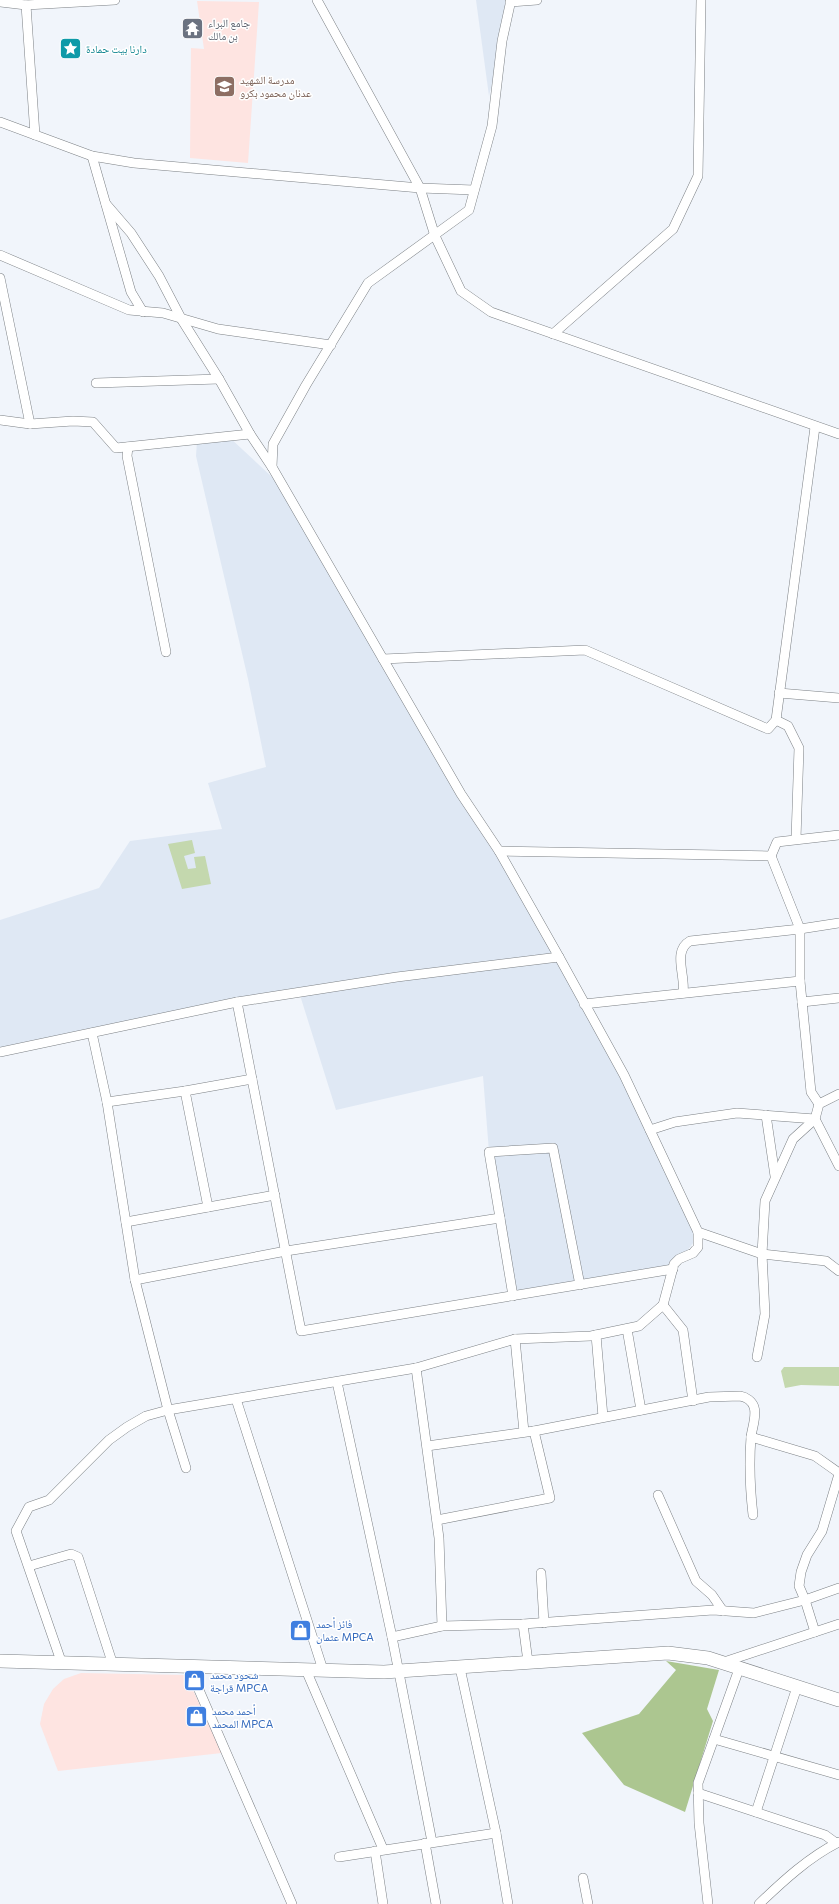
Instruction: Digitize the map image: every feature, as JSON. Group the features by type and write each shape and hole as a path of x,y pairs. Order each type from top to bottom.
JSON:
{"street":[{"path":"0,2 26,5 115,0"},
{"path":"318,0 420,188 435,236 461,290 491,312 815,427 839,434"},
{"path":"272,467 273,444 368,283 469,210 492,126 502,41 510,1 537,0"},
{"path":"553,334 672,229 698,176 701,0"},
{"path":"26,5 35,135"},
{"path":"0,122 92,156 134,163 420,188 474,190"},
{"path":"92,156 131,292 143,312"},
{"path":"62,1664 16,1531 29,1507 50,1500 109,1440 127,1427 146,1416 168,1410 416,1368 515,1339 596,1335 639,1326 663,1305 674,1264 680,1258 692,1253 698,1247 698,1232 624,1075 499,851 461,794 272,467 250,434 219,379 182,320 159,276 131,233 106,204"},
{"path":"0,255 129,310 163,313 182,320 218,329 331,344"},
{"path":"0,278 30,424"},
{"path":"96,382 219,379"},
{"path":"0,420 30,424 73,421 93,422 116,448 250,434"},
{"path":"383,659 586,650 768,729 776,720 815,427"},
{"path":"128,447 127,456 166,652"},
{"path":"779,692 839,698"},
{"path":"776,720 788,726 799,748 796,839"},
{"path":"819,1104 811,1092 800,981 800,929 771,856 777,842 839,834"},
{"path":"499,851 771,856"},
{"path":"683,993 684,982 681,950 684,944 690,941 800,929 839,923"},
{"path":"0,1052 237,1002 397,977 559,957"},
{"path":"584,1004 800,981"},
{"path":"802,1002 839,998"},
{"path":"237,1002 301,1331 673,1269"},
{"path":"92,1033 107,1102 135,1280 168,1410 186,1468"},
{"path":"107,1102 185,1091 252,1079"},
{"path":"185,1091 208,1206"},
{"path":"757,1357 765,1314 762,1254 765,1201 793,1139 815,1119 819,1104 839,1094"},
{"path":"650,1130 675,1122 738,1113 815,1119"},
{"path":"766,1116 775,1176"},
{"path":"815,1119 839,1166"},
{"path":"513,1296 489,1152 552,1148 580,1285"},
{"path":"126,1222 275,1195"},
{"path":"135,1280 286,1251 500,1218"},
{"path":"698,1232 762,1254 826,1261 839,1271"},
{"path":"663,1305 683,1330 693,1401"},
{"path":"627,1329 641,1410"},
{"path":"596,1335 603,1417"},
{"path":"515,1339 524,1432"},
{"path":"416,1368 439,1538 442,1626"},
{"path":"337,1382 392,1637 429,1842 436,1904"},
{"path":"427,1446 534,1431 709,1398 740,1396 749,1400 755,1412 751,1437 750,1482 753,1515"},
{"path":"236,1399 323,1670"},
{"path":"437,1520 550,1498 534,1431"},
{"path":"751,1437 815,1456 839,1474 822,1531 807,1555 801,1572 799,1586 815,1632"},
{"path":"658,1495 696,1581 712,1595 723,1611"},
{"path":"29,1566 71,1554 78,1557 113,1665"},
{"path":"541,1573 544,1623"},
{"path":"392,1637 442,1626 544,1623 723,1611 754,1613 805,1600 839,1588"},
{"path":"523,1624 528,1662"},
{"path":"721,1662 839,1624"},
{"path":"0,1661 62,1664 398,1672 668,1653 695,1656 721,1662 839,1700"},
{"path":"189,1667 292,1904"},
{"path":"460,1668 496,1833 508,1904"},
{"path":"708,1904 699,1824 698,1783 739,1669"},
{"path":"306,1670 380,1850 383,1904"},
{"path":"756,1812 796,1687"},
{"path":"714,1739 839,1775"},
{"path":"698,1793 825,1835 837,1842"},
{"path":"339,1857 429,1842 496,1833"},
{"path":"759,1904 781,1883 824,1849 837,1842"},
{"path":"583,1878 588,1904"}],"shaded area":[{"path":"476,0 511,0 489,96"},
{"path":"197,1 259,2 248,163 190,158 191,48 204,49"},
{"path":"229,437 285,489 624,1075 697,1238 673,1269 513,1296 489,1152 483,1076 336,1110 299,992 0,1052 0,920 99,888 130,841 222,829 208,783 266,767 248,679 196,456 197,441"},
{"path":"81,1673 186,1675 222,1753 58,1771 40,1724 44,1704 53,1689 64,1679"}],"green space":[{"path":"192,840 195,853 184,856 188,869 196,868 194,857 205,856 211,884 182,889 168,844"},
{"path":"784,1367 839,1367 839,1386 801,1385 785,1388 781,1371"},
{"path":"666,1661 719,1670 707,1709 713,1721 685,1812 624,1785 582,1733 639,1714 676,1670"}],"place":[{"name":"جامع البراء بن مالك","path":"192,29"},
{"name":"دارنا بيت حمادة","path":"70,49"},
{"name":"مدرسة الشهيد عدنان محمود بكرو","path":"224,86"},
{"name":"فائز أحمد عثمان MPCA","path":"300,1630"},
{"name":"شحود محمد قراجة MPCA","path":"194,1681"},
{"name":"أحمد محمد المحمد MPCA","path":"196,1717"}]}
